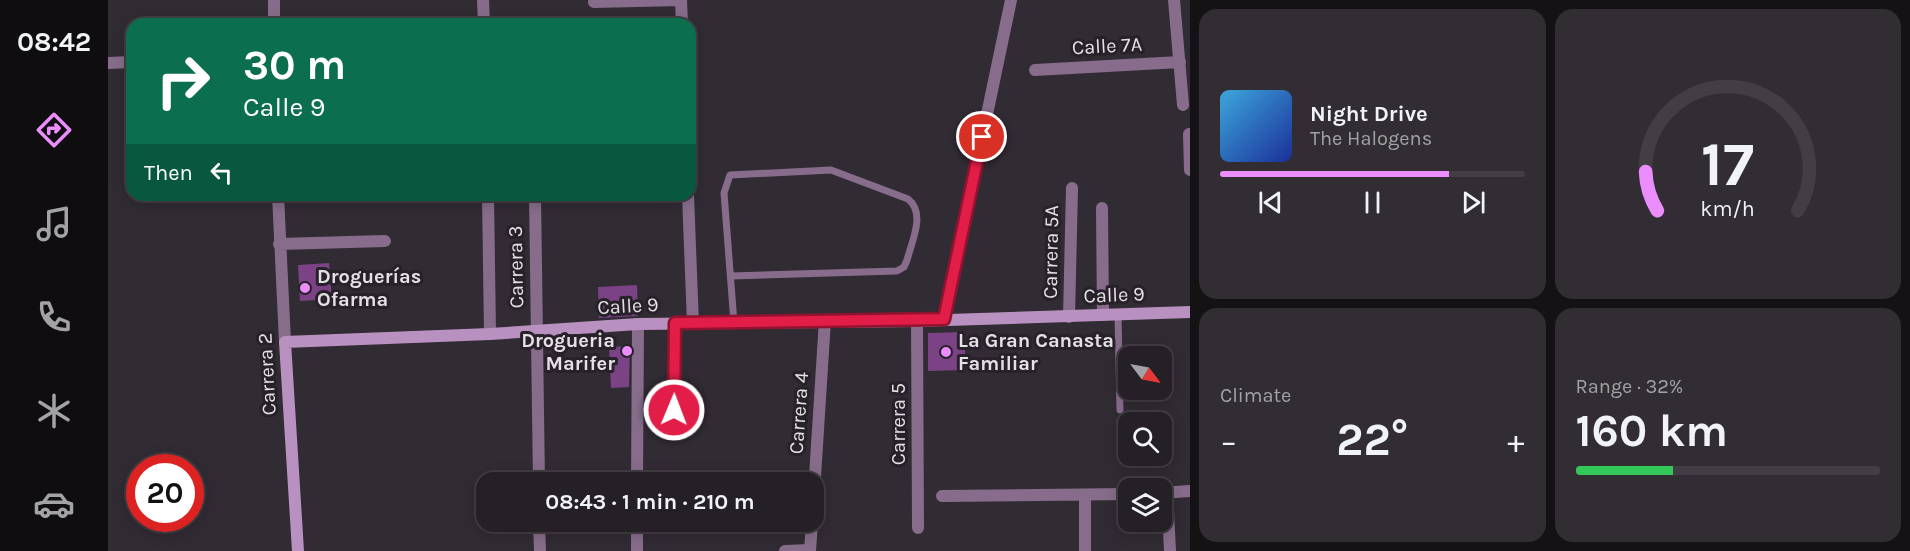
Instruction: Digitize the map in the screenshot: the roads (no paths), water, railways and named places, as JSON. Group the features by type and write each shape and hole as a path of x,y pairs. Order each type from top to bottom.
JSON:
{"main road":[{"name":"Calle 9","path":"285,342 490,334 638,324 825,320 916,321 1190,312"},
{"name":"Carrera 2","path":"285,342 298,551"}],"street":[{"path":"274,0 274,18"},
{"path":"483,0 484,18"},
{"path":"594,2 681,0 682,18"},
{"path":"944,319 1011,0"},
{"path":"1174,0 1183,105"},
{"path":"108,63 126,62"},
{"name":"Calle 7A","path":"1035,70 1180,62"},
{"path":"1190,134 1190,170"},
{"name":"Carrera 5A","path":"1070,317 1072,188"},
{"name":"Carrera 2","path":"278,201 285,342"},
{"name":"Carrera 3","path":"488,201 490,334"},
{"name":"Carrera 3","path":"535,201 539,472"},
{"path":"688,201 693,324"},
{"path":"1102,208 1103,315"},
{"path":"279,244 385,241"},
{"name":"Carrera 4","path":"815,472 825,320"},
{"name":"Carrera 5","path":"916,321 918,528"},
{"path":"637,472 638,324"},
{"path":"1172,492 1190,491"},
{"path":"942,496 1118,494"},
{"path":"1085,496 1085,551"},
{"path":"539,532 540,551"},
{"path":"637,532 637,551"},
{"path":"785,551 814,550 813,532"},
{"path":"1168,532 1170,551"}],"lane":[{"path":"681,0 689,0"},
{"path":"731,276 897,271 904,267 907,260 918,213 915,205 908,199 831,170 730,176 724,193 734,323"},
{"path":"1118,315 1120,410"},
{"path":"674,410 675,323"}],"place":[{"name":"Droguerías Ofarma","path":"305,288"},
{"name":"Drogueria Marifer","path":"627,351"},
{"name":"La Gran Canasta Familiar","path":"946,352"}]}
